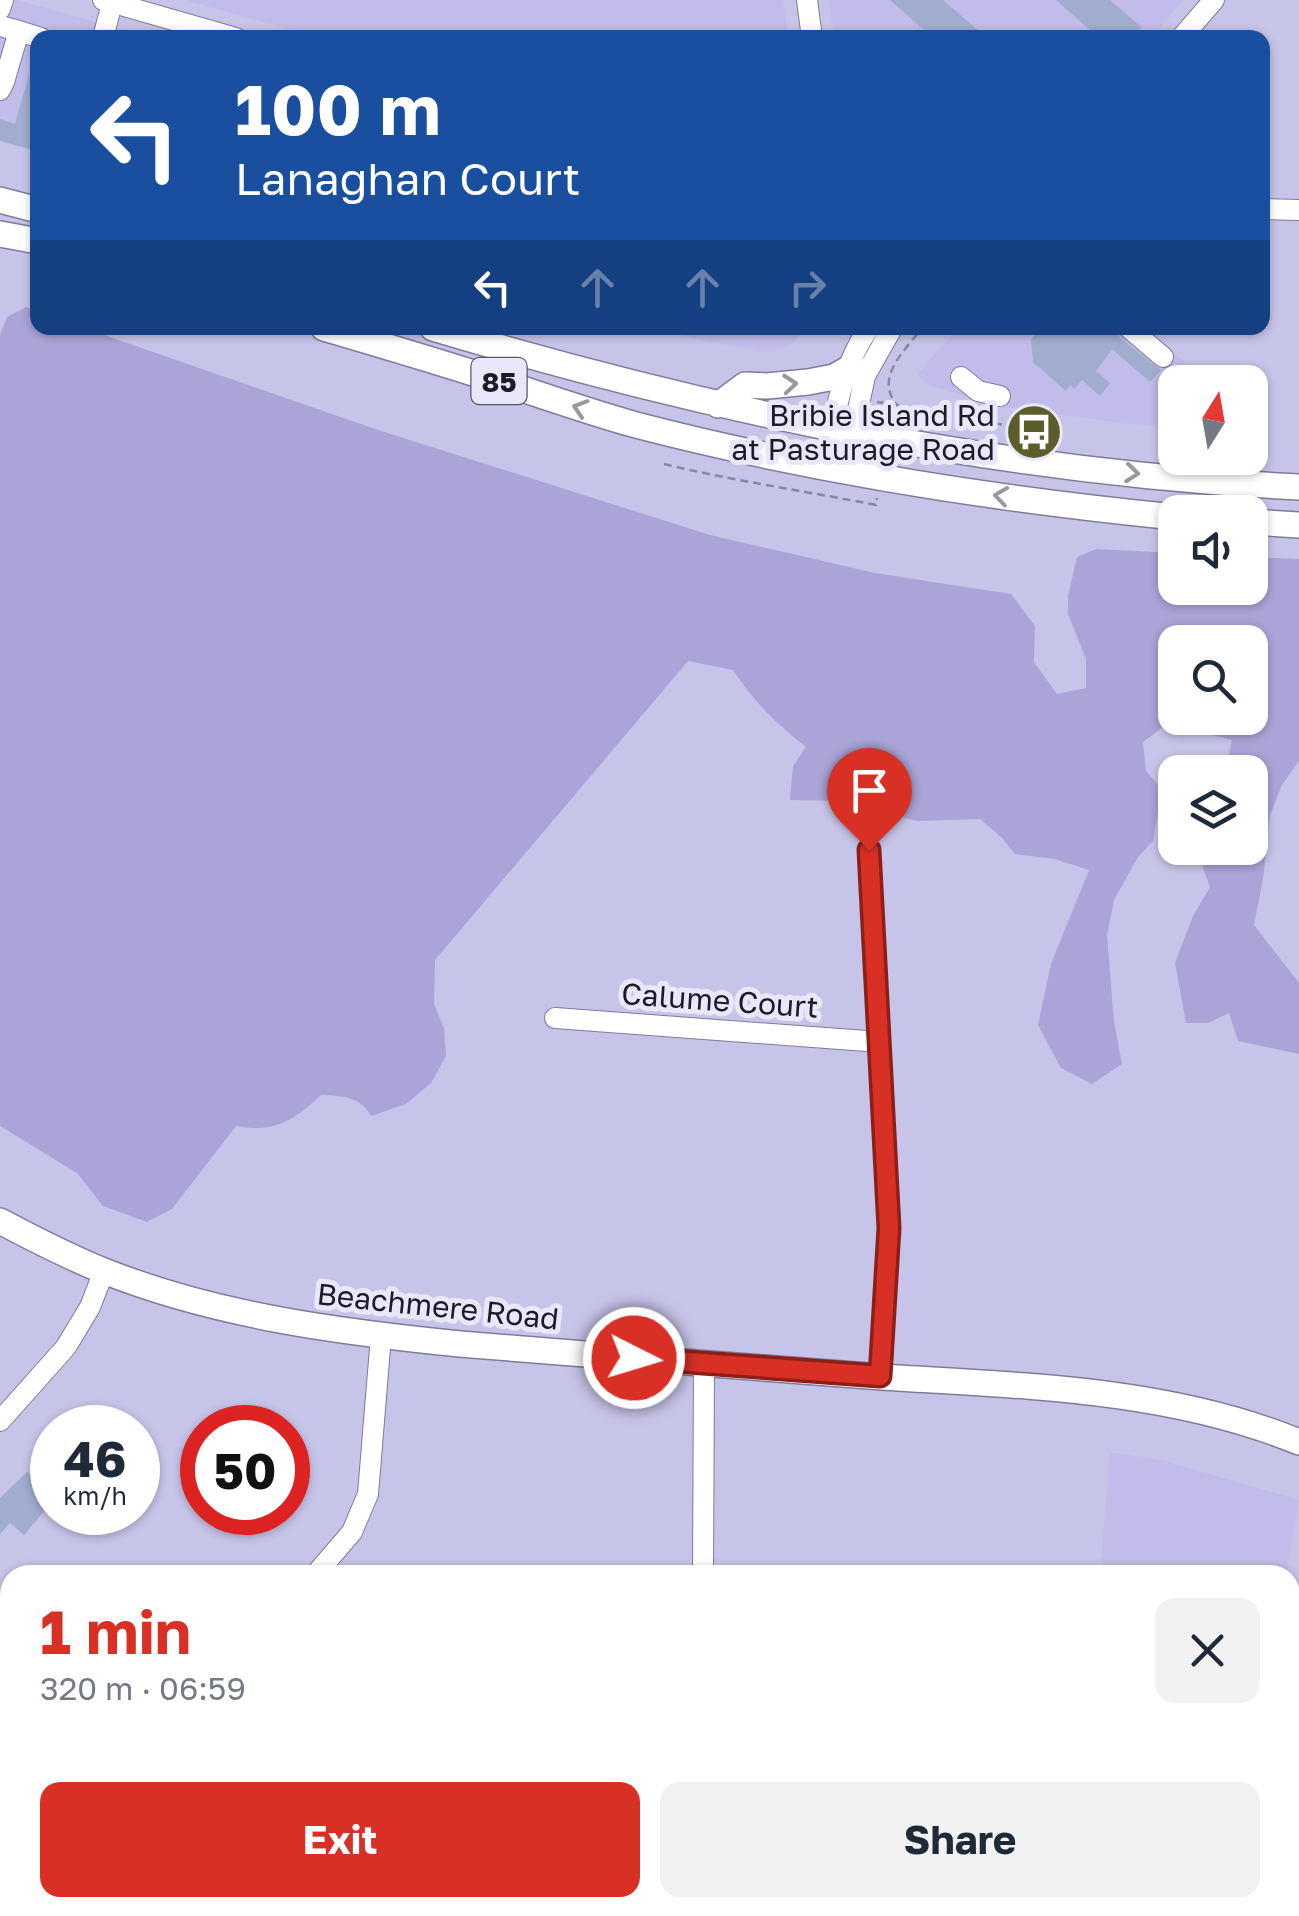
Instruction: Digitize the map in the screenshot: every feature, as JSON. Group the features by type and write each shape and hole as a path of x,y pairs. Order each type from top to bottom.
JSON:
{"main road":[{"path":"0,200 30,208"},
{"path":"0,234 30,240"},
{"name":"85","path":"346,335 632,424 735,449 1027,500 1158,514"},
{"name":"85","path":"456,335 718,405 843,431 1090,468 1299,487"},
{"path":"718,405 745,385 825,380 848,369"},
{"path":"1268,523 1299,526"},
{"name":"Beachmere Road","path":"0,1220 104,1271 267,1317 382,1336 1137,1398 1234,1418 1299,1442"}],"street":[{"path":"0,9 2,0"},
{"path":"807,0 811,30"},
{"path":"1188,30 1214,0"},
{"path":"103,30 108,1 208,30"},
{"path":"0,90 9,28"},
{"path":"1270,209 1299,210"},
{"path":"835,469 843,431 848,369 864,335"},
{"path":"843,431 865,376 888,335"},
{"path":"1137,335 1163,357"},
{"path":"961,376 978,390 1000,396"},
{"path":"869,850 889,1228 880,1376"},
{"name":"Calume Court","path":"555,1018 880,1042"},
{"path":"0,1421 66,1346 90,1307 104,1271"},
{"path":"324,1565 352,1532 368,1494 382,1336"},
{"path":"703,1565 704,1364"}],"path":[{"path":"903,412 1038,430"}],"shaded area":[{"path":"0,0 17,0 124,30 30,30 30,150 0,141"},
{"path":"184,0 783,0 787,30 293,30"},
{"path":"829,0 1184,0 1158,30 833,30"},
{"path":"26,307 30,308 30,335 104,335 378,430 710,535 875,573 1011,594 1035,626 1034,662 1057,694 1086,688 1086,659 1068,614 1077,557 1096,549 1158,552 1158,605 1268,605 1268,558 1299,559 1299,761 1282,785 1270,815 1268,833 1268,755 1229,755 1232,740 1212,735 1268,735 1268,625 1158,625 1158,731 1143,742 1146,771 1158,785 1158,813 1153,841 1138,857 1114,900 1107,935 1114,1022 1122,1064 1092,1084 1061,1068 1038,1025 1051,964 1089,870 1055,859 1015,854 980,819 917,821 842,801 790,800 793,766 806,747 766,712 733,670 688,661 435,960 434,1004 444,1028 446,1056 431,1083 406,1104 371,1116 356,1101 321,1095 283,1123 262,1128 236,1126 172,1209 147,1222 103,1206 77,1173 0,1126 0,335 7,317"},
{"path":"682,335 801,335 782,349 764,351"},
{"path":"952,335 1152,335 1189,365 1158,365 1158,426 1005,407 928,385 917,375"},
{"path":"1202,865 1265,865 1254,925 1299,983 1299,1054 1238,1041 1229,1013 1208,1023 1186,1023 1175,963 1193,916 1210,887"},
{"path":"1110,1452 1165,1461 1299,1500 1288,1565 1101,1565"}],"building":[{"path":"890,0 943,0 978,30 924,30"},
{"path":"1056,0 1110,0 1141,27 1139,30 1090,30"},
{"path":"30,71 30,149 0,141 0,119 15,124"},
{"path":"1035,335 1119,335 1158,368 1158,373 1150,382 1112,349 1096,371 1110,383 1100,396 1082,380 1066,391 1033,362 1031,339"},
{"path":"27,1472 30,1474 30,1528 24,1535 10,1523 0,1534 0,1498"}],"place":[{"name":"Bribie Island Rd at Pasturage Road","path":"1034,432"}],"route":[{"path":"634,1358 880,1376 889,1228 869,850"}]}
